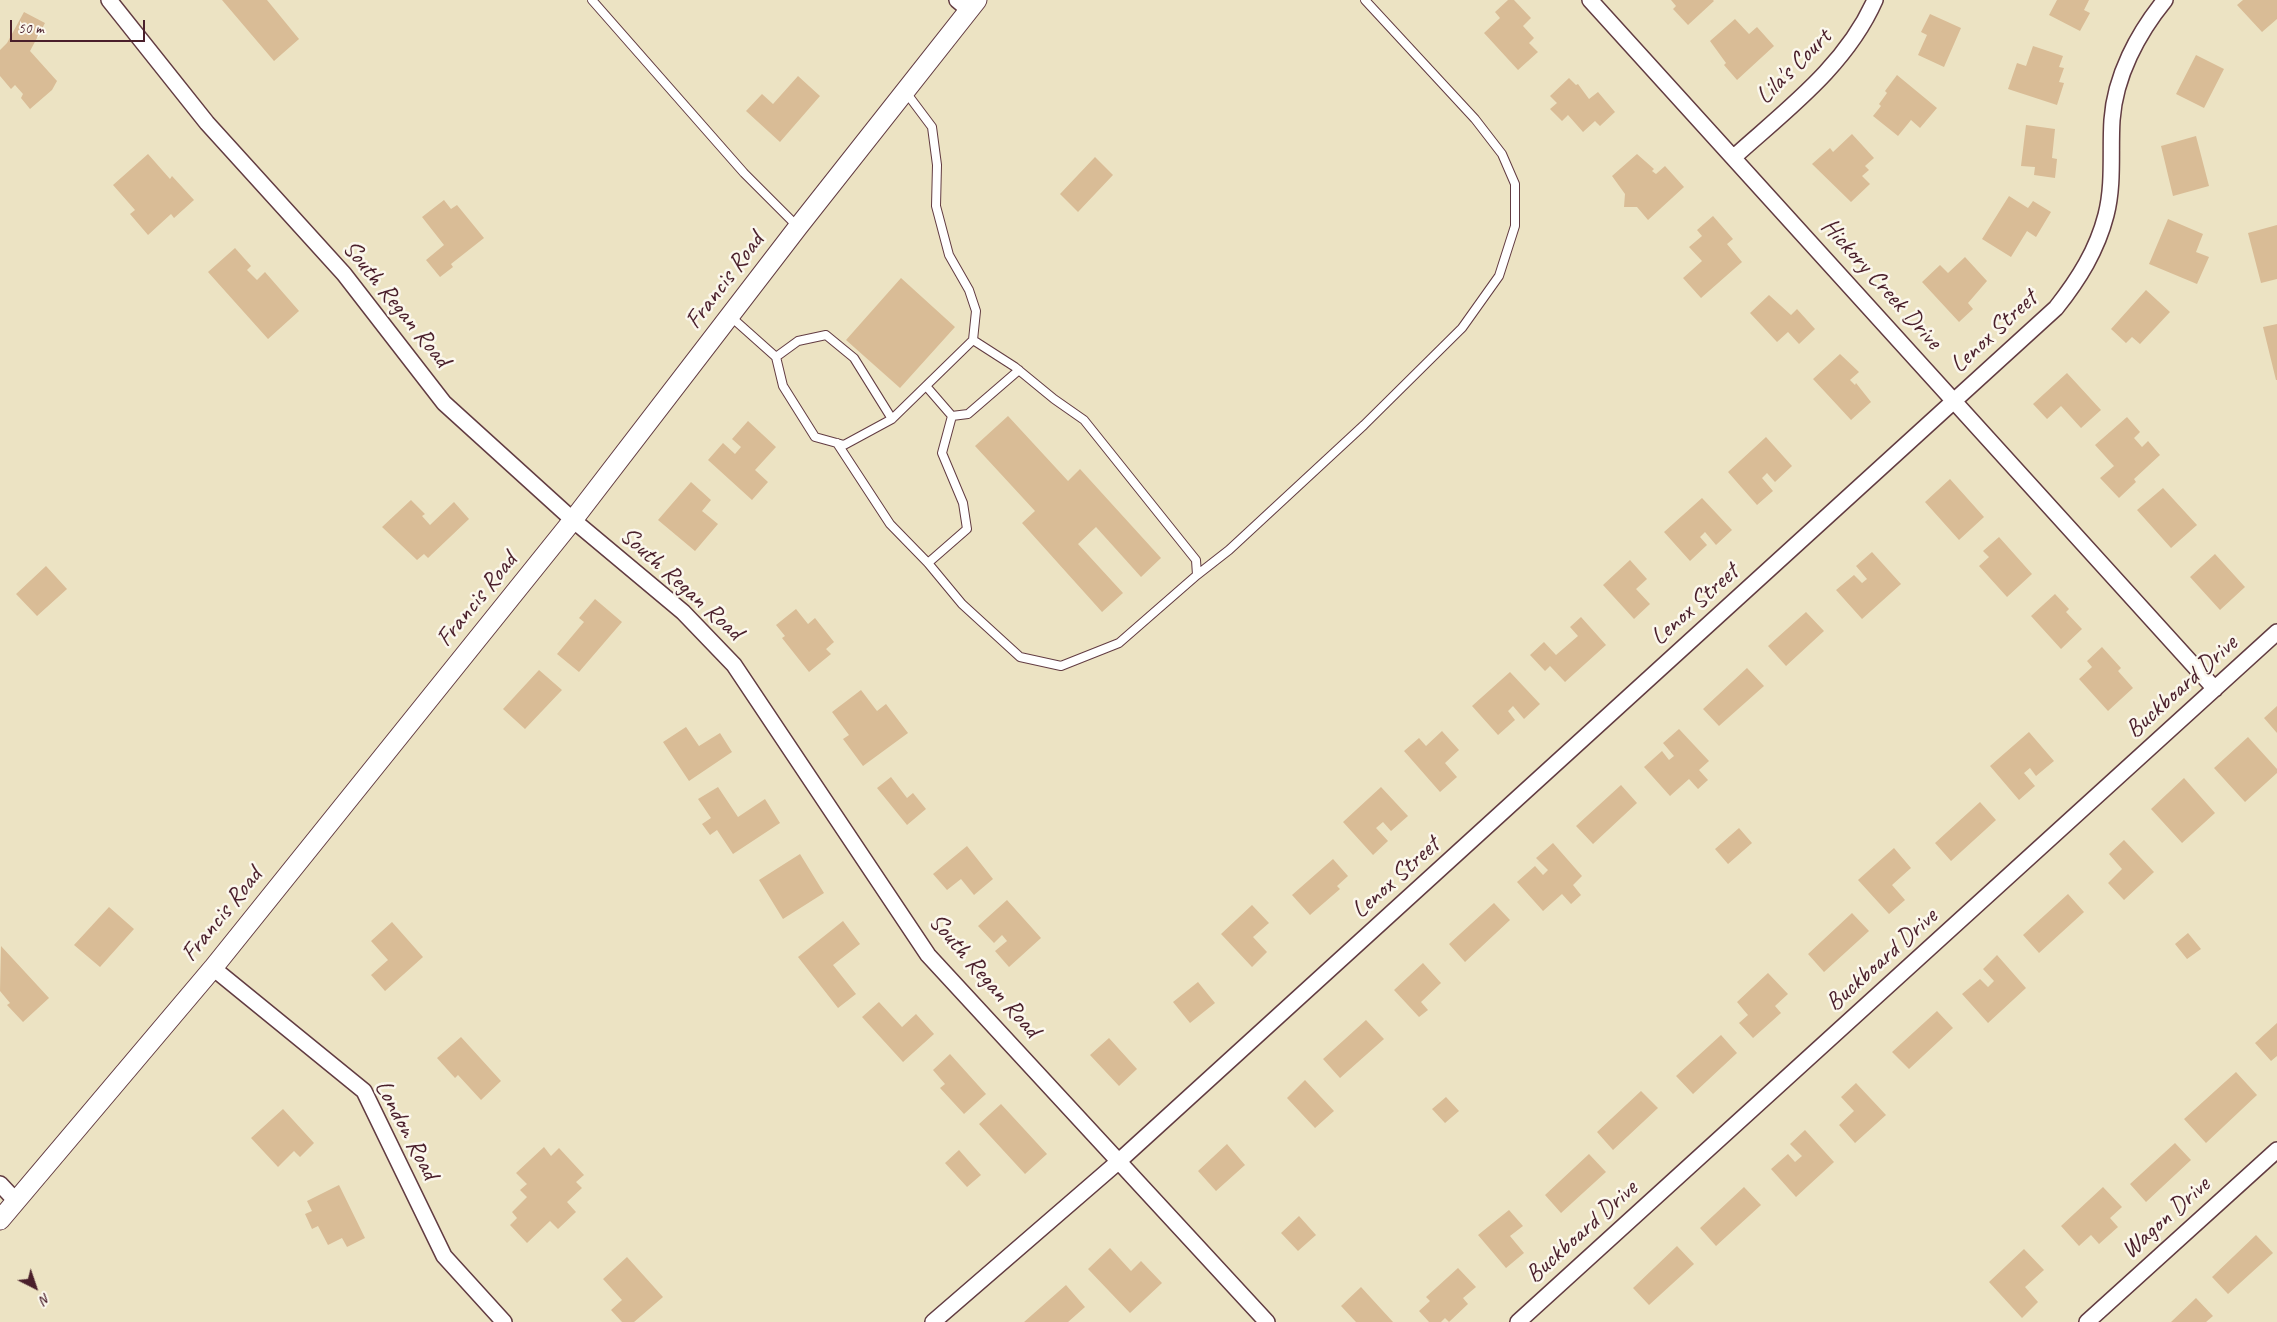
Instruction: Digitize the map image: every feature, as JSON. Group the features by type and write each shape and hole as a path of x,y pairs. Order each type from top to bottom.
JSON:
{"street":[{"name":"South Regan Road","path":"109,0 206,123 344,274 444,403 573,520 683,612 734,665 928,955 1267,1322"},
{"name":"Hickory Creek Drive","path":"1590,0 2215,689"},
{"name":"Lila's Court","path":"1734,157 1831,69 1856,36 1875,0"},
{"name":"Lenox Street","path":"933,1322 1118,1162 2056,308 2091,257 2106,213 2111,184 2112,118 2122,74 2140,37 2165,0"},
{"name":"Francis Road","path":"0,1220 213,968 573,520 905,91 968,3"},
{"name":"Buckboard Drive","path":"1518,1322 2277,632"},
{"name":"London Road","path":"213,968 364,1091 444,1256 504,1322"},
{"name":"Wagon Drive","path":"2087,1322 2277,1150"},
{"path":"0,1184 15,1200"}],"lane":[{"path":"592,0 744,173 798,227"},
{"path":"837,443 890,524 928,563 962,604 1020,657 1060,666 1118,643 1229,550 1311,474 1462,328 1499,276 1515,226 1515,184 1502,154 1475,119 1365,0"},
{"path":"730,316 776,357 783,386 815,437 844,445 892,419 973,340 976,311 969,290 949,255 936,206 937,165 932,127 905,91"},
{"path":"776,357 798,340 826,335 854,358 892,419"},
{"path":"973,340 1019,370 1054,399 1084,420 1196,560 1197,575"},
{"path":"952,416 968,414 1019,370"},
{"path":"926,386 952,416"},
{"path":"928,563 967,529 962,503 942,453 952,416"}],"building":[{"path":"222,0 267,0 299,39 274,61"},
{"path":"1508,0 1514,0 1531,18 1523,26 1534,38 1529,43 1538,52 1518,70 1484,33 1500,18 1495,12"},
{"path":"1671,0 1714,1 1688,25 1673,9 1676,6"},
{"path":"2057,0 2089,0 2084,10 2090,13 2080,31 2049,15"},
{"path":"2243,0 2277,0 2277,19 2262,32 2237,5"},
{"path":"24,12 45,23 30,51 57,81 52,90 30,109 21,98 23,94 15,85 11,89 0,76 0,50 7,43"},
{"path":"1930,14 1961,28 1944,67 1918,55 1927,35 1921,32"},
{"path":"1735,19 1749,34 1757,27 1774,46 1737,80 1724,65 1726,63 1710,41"},
{"path":"2033,46 2063,56 2059,67 2064,68 2059,82 2064,83 2057,105 2008,89 2017,63 2026,66"},
{"path":"2196,55 2224,69 2204,108 2176,94"},
{"path":"1897,75 1937,108 1920,128 1911,120 1898,136 1873,116 1881,106 1879,104 1887,93 1885,91"},
{"path":"798,76 820,96 780,142 746,111 762,94 773,104"},
{"path":"1569,78 1576,85 1578,84 1589,99 1598,92 1615,112 1600,126 1595,121 1583,132 1568,115 1562,121 1550,109 1557,103 1550,96"},
{"path":"2026,125 2055,129 2052,158 2057,159 2055,178 2034,175 2035,167 2021,166"},
{"path":"1852,134 1874,158 1865,166 1869,170 1862,176 1870,184 1851,202 1812,164 1830,148 1833,152"},
{"path":"2196,136 2209,186 2173,196 2161,146"},
{"path":"148,154 170,179 172,176 194,200 174,218 171,214 148,235 130,214 135,210 113,185"},
{"path":"1637,154 1654,169 1652,171 1656,174 1665,166 1684,187 1648,220 1637,207 1624,207 1625,194 1612,176"},
{"path":"1095,157 1113,175 1078,212 1060,194"},
{"path":"2009,196 2028,208 2033,201 2051,212 2036,237 2027,231 2011,257 1982,239"},
{"path":"444,200 451,209 457,205 484,238 451,264 453,267 440,277 426,260 444,245 422,217"},
{"path":"1713,216 1733,239 1727,244 1742,262 1701,298 1683,278 1702,261 1689,247 1702,236 1697,230"},
{"path":"2168,219 2203,234 2196,252 2209,257 2197,284 2149,264"},
{"path":"2277,225 2277,279 2261,283 2248,233"},
{"path":"235,248 251,266 247,270 257,280 265,272 299,311 268,339 208,272"},
{"path":"1965,257 1987,281 1968,303 1973,309 1959,322 1922,282 1940,265 1948,273"},
{"path":"901,278 955,327 900,388 846,340"},
{"path":"2146,290 2170,312 2140,344 2132,337 2126,343 2111,329"},
{"path":"1769,295 1791,315 1797,309 1815,329 1799,344 1788,332 1777,342 1750,313"},
{"path":"2277,324 2277,380 2276,380 2263,327"},
{"path":"1840,354 1859,372 1850,380 1855,385 1856,383 1871,402 1851,420 1813,379"},
{"path":"2067,373 2101,410 2081,428 2061,406 2047,419 2033,404"},
{"path":"1008,416 1068,481 1080,469 1161,558 1141,577 1096,527 1078,544 1123,593 1102,612 1022,523 1035,511 975,446"},
{"path":"2127,417 2140,432 2134,438 2142,447 2148,441 2160,455 2134,479 2136,482 2119,498 2100,478 2114,466 2095,445"},
{"path":"748,421 776,447 755,470 768,482 752,500 708,460 723,443 735,454 741,447 732,439"},
{"path":"1766,437 1792,466 1775,482 1767,473 1762,478 1773,491 1757,505 1728,472"},
{"path":"1950,479 1984,517 1959,540 1925,502"},
{"path":"691,482 711,500 702,511 718,524 695,551 658,520"},
{"path":"2163,488 2197,525 2171,548 2137,510"},
{"path":"1702,498 1732,530 1716,545 1705,532 1700,537 1707,545 1690,561 1664,532"},
{"path":"411,500 425,514 422,516 430,525 454,502 469,519 428,558 424,554 417,560 382,527"},
{"path":"1999,537 2032,574 2007,597 1979,566 1989,557 1983,551"},
{"path":"1872,552 1901,584 1862,619 1836,590 1854,575 1862,583 1867,579 1856,566"},
{"path":"2215,554 2245,587 2220,610 2190,577"},
{"path":"1630,560 1647,579 1636,589 1650,604 1634,619 1603,585"},
{"path":"46,566 67,589 37,616 16,594"},
{"path":"2055,594 2069,609 2066,612 2082,629 2061,649 2031,616"},
{"path":"595,599 622,622 579,672 557,654 584,622 579,618"},
{"path":"796,609 808,624 815,618 834,642 826,649 831,654 809,672 782,638 785,636 776,625"},
{"path":"1806,612 1824,631 1786,666 1768,646"},
{"path":"1581,617 1606,645 1565,682 1550,666 1545,671 1530,655 1544,642 1556,655 1578,636 1570,627"},
{"path":"2102,647 2121,668 2118,671 2133,688 2108,711 2079,679 2092,667 2087,661"},
{"path":"1747,668 1764,686 1719,726 1703,709"},
{"path":"539,670 562,690 525,729 503,709"},
{"path":"1510,672 1540,704 1524,719 1513,706 1508,711 1515,720 1498,735 1472,706"},
{"path":"861,690 877,711 886,704 908,733 863,766 843,739 849,735 832,712"},
{"path":"2277,706 2277,733 2264,718"},
{"path":"686,727 699,746 720,733 732,752 689,781 663,742"},
{"path":"1679,729 1709,761 1699,770 1708,780 1698,789 1689,779 1670,796 1644,767 1662,751 1669,760 1674,756 1663,743"},
{"path":"1442,731 1459,750 1445,763 1457,777 1440,792 1404,751 1419,738 1426,746"},
{"path":"2029,732 2054,761 2036,776 2030,768 2024,773 2035,786 2019,800 1990,766"},
{"path":"2248,737 2277,769 2277,773 2245,802 2214,768"},
{"path":"891,777 907,798 913,793 926,809 907,825 877,788"},
{"path":"2184,778 2215,813 2182,843 2151,809"},
{"path":"1621,785 1637,803 1593,844 1576,826"},
{"path":"718,787 738,817 765,799 780,823 733,854 717,830 710,835 702,824 711,818 698,799"},
{"path":"1381,787 1408,816 1391,831 1383,822 1376,828 1388,841 1373,855 1343,822"},
{"path":"1980,802 1996,820 1951,861 1935,843"},
{"path":"1739,828 1752,843 1728,864 1715,849"},
{"path":"2124,840 2154,872 2124,900 2108,883 2122,869 2109,854"},
{"path":"1553,843 1582,876 1573,885 1581,895 1571,904 1562,894 1543,911 1517,882 1535,866 1543,875 1548,870 1536,858"},
{"path":"967,846 993,879 974,895 961,879 947,890 933,874"},
{"path":"1894,848 1911,868 1892,885 1905,900 1889,914 1858,880"},
{"path":"800,854 824,893 783,919 759,880"},
{"path":"1333,859 1348,876 1337,886 1340,889 1310,915 1292,895"},
{"path":"2068,894 2084,912 2039,953 2023,935"},
{"path":"1007,900 1041,938 1009,967 995,951 1007,941 1002,935 994,943 978,926"},
{"path":"1494,903 1510,920 1465,962 1449,944"},
{"path":"1252,905 1269,923 1253,937 1267,952 1252,967 1221,934"},
{"path":"109,907 134,929 100,967 74,945"},
{"path":"1852,913 1869,931 1824,972 1808,954"},
{"path":"843,921 860,944 833,965 856,994 838,1008 798,957"},
{"path":"392,922 423,957 385,991 371,975 388,960 371,941"},
{"path":"2188,933 2201,949 2187,959 2175,944"},
{"path":"1,946 49,998 23,1022 7,1005 10,1003 0,991"},
{"path":"1997,955 2026,988 1988,1023 1962,994 1980,979 1988,987 1994,981 1983,969"},
{"path":"1423,963 1441,983 1421,1002 1428,1010 1419,1017 1394,990"},
{"path":"1768,973 1788,994 1775,1006 1781,1013 1753,1038 1739,1023 1748,1015 1737,1002"},
{"path":"1198,982 1215,1003 1190,1023 1173,1002"},
{"path":"879,1002 902,1027 916,1014 934,1034 903,1062 862,1017"},
{"path":"1937,1011 1953,1028 1909,1069 1892,1052"},
{"path":"1366,1020 1384,1039 1340,1078 1323,1059"},
{"path":"2277,1023 2277,1056 2271,1061 2255,1043"},
{"path":"1721,1035 1737,1053 1693,1094 1676,1076"},
{"path":"461,1037 501,1081 481,1100 458,1075 455,1078 437,1058"},
{"path":"1109,1038 1137,1069 1119,1086 1090,1055"},
{"path":"950,1054 986,1094 964,1114 940,1088 945,1084 933,1070"},
{"path":"2236,1072 2257,1095 2206,1143 2184,1119"},
{"path":"1305,1080 1334,1111 1315,1128 1287,1098"},
{"path":"1856,1083 1886,1115 1855,1143 1839,1125 1854,1111 1841,1097"},
{"path":"1641,1091 1658,1108 1613,1150 1597,1132"},
{"path":"1446,1097 1459,1111 1445,1123 1432,1109"},
{"path":"1001,1104 1047,1154 1025,1174 979,1124"},
{"path":"283,1109 314,1143 300,1157 294,1151 278,1167 251,1138"},
{"path":"1805,1130 1834,1162 1796,1197 1771,1169 1788,1154 1795,1162 1802,1156 1790,1144"},
{"path":"2175,1143 2191,1160 2146,1202 2130,1184"},
{"path":"1227,1144 1245,1165 1216,1191 1198,1171"},
{"path":"544,1147 551,1156 559,1148 584,1175 576,1182 582,1188 567,1202 576,1212 558,1229 550,1221 527,1243 510,1225 517,1218 512,1212 527,1197 520,1190 527,1184 516,1173"},
{"path":"959,1150 981,1175 967,1187 945,1163"},
{"path":"1589,1154 1606,1172 1561,1213 1545,1195"},
{"path":"339,1185 365,1238 347,1247 342,1238 328,1245 318,1226 312,1229 305,1214 312,1211 307,1201"},
{"path":"1744,1187 1761,1205 1716,1246 1700,1228"},
{"path":"2103,1187 2122,1207 2110,1218 2118,1227 2099,1244 2091,1235 2079,1246 2061,1226"},
{"path":"1509,1210 1523,1226 1510,1236 1524,1253 1506,1268 1478,1235"},
{"path":"1299,1216 1316,1235 1298,1251 1281,1233"},
{"path":"2256,1235 2273,1253 2228,1294 2212,1277"},
{"path":"1677,1246 1694,1264 1649,1305 1633,1288"},
{"path":"1110,1248 1131,1271 1141,1261 1162,1283 1130,1313 1088,1269"},
{"path":"2024,1249 2044,1270 2025,1287 2038,1302 2022,1318 1989,1282"},
{"path":"627,1257 663,1297 634,1322 622,1322 611,1310 622,1300 603,1279"},
{"path":"1458,1268 1476,1287 1463,1298 1468,1304 1449,1322 1445,1318 1441,1322 1429,1322 1419,1311 1430,1301 1426,1297"},
{"path":"1066,1285 1085,1307 1068,1322 1024,1322"},
{"path":"1361,1287 1393,1322 1356,1322 1341,1306"},
{"path":"2196,1298 2213,1316 2206,1322 2171,1322"}]}
